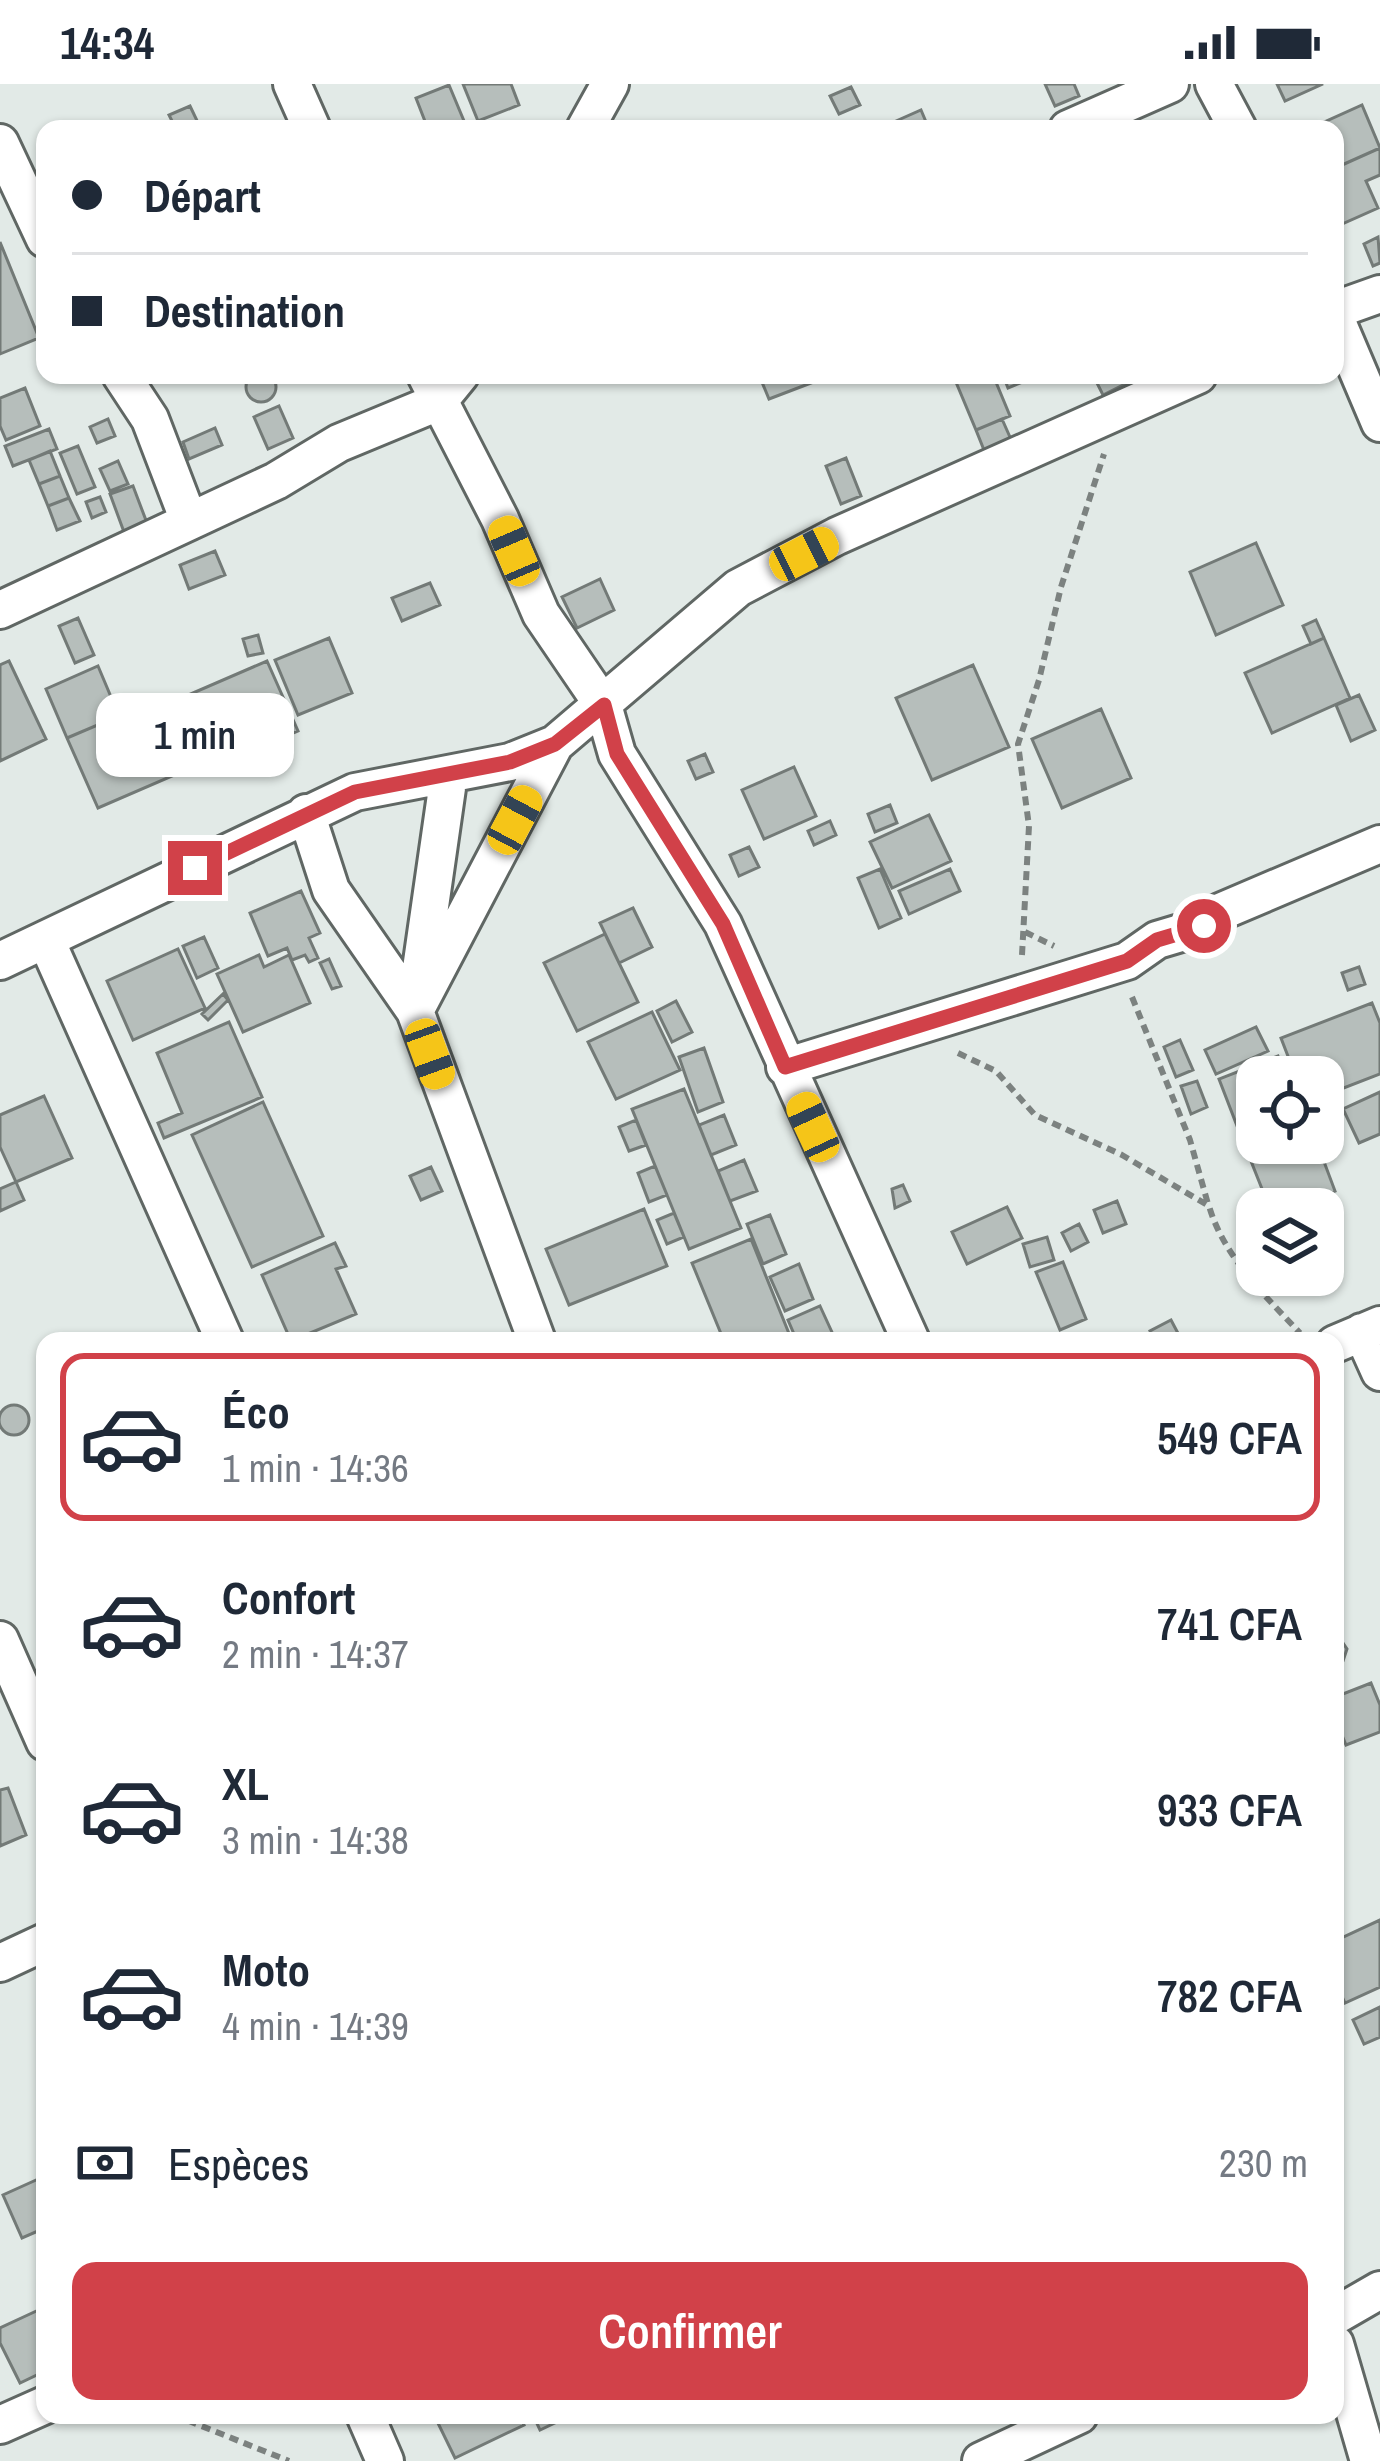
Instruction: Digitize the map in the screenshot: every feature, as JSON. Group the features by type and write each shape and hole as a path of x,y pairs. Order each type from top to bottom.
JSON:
{"street":[{"path":"292,84 308,120"},
{"path":"1088,120 1170,84"},
{"path":"1214,84 1233,120"},
{"path":"0,143 36,220"},
{"path":"1344,310 1380,294"},
{"path":"1344,336 1380,423"},
{"path":"127,384 150,418 189,521"},
{"path":"0,610 276,481 441,384 541,614 604,705 617,754 723,924 906,1332"},
{"path":"0,961 355,792 510,762 555,744 738,588 837,536 1178,384"},
{"path":"415,1011 555,744"},
{"path":"415,1011 449,774"},
{"path":"306,813 331,890 415,1011 534,1332"},
{"path":"785,1067 1127,961 1157,940 1204,926 1220,912 1380,844"},
{"path":"46,940 221,1332"},
{"path":"1359,1334 1380,1372"},
{"path":"0,1640 36,1723"},
{"path":"0,1709 36,1735"},
{"path":"0,1963 36,1946"},
{"path":"1344,2311 1380,2290"},
{"path":"1344,2374 1370,2461"},
{"path":"0,2425 36,2409"},
{"path":"369,2424 385,2461"},
{"path":"981,2461 1060,2424"}],"path":[{"path":"996,999 1023,953 1025,932 1029,826 1018,744 1061,587 1103,463 1112,414"},
{"path":"1025,932 1109,967 1122,977 1190,1140 1215,1229 1263,1294 1299,1332"},
{"path":"958,1053 996,1071 1035,1115 1122,1155 1209,1206"},
{"path":"196,2424 289,2461"}],"building":[{"path":"463,84 511,84 519,105 478,120"},
{"path":"1045,84 1074,84 1079,96 1055,106"},
{"path":"1277,84 1323,84 1285,101"},
{"path":"449,85 464,120 425,120 416,98"},
{"path":"851,87 860,105 839,114 830,96"},
{"path":"1362,105 1380,148 1344,164 1344,120 1329,120"},
{"path":"190,106 197,120 172,120 169,115"},
{"path":"921,110 925,120 898,120"},
{"path":"1380,148 1380,175 1366,181 1378,208 1344,223 1344,164"},
{"path":"1378,237 1380,263 1373,266 1364,244"},
{"path":"0,242 36,339 0,354"},
{"path":"246,384 276,384 267,401 255,401 247,393"},
{"path":"763,384 808,384 769,399"},
{"path":"957,384 997,384 1010,416 976,430"},
{"path":"1098,384 1125,384 1103,395"},
{"path":"25,388 40,426 6,440 0,426 0,398"},
{"path":"279,406 293,438 268,449 254,417"},
{"path":"108,419 115,436 97,443 90,427"},
{"path":"1002,419 1013,444 986,455 976,430"},
{"path":"215,428 222,445 189,459 183,442"},
{"path":"49,429 57,449 13,466 5,446"},
{"path":"78,446 95,487 77,494 60,453"},
{"path":"50,451 60,476 39,484 29,460"},
{"path":"846,458 861,496 841,504 826,466"},
{"path":"118,461 128,484 110,491 100,469"},
{"path":"60,476 69,498 48,506 39,484"},
{"path":"133,486 147,523 124,532 110,494"},
{"path":"100,497 106,512 92,518 86,502"},
{"path":"69,498 80,521 57,530 48,506"},
{"path":"1256,543 1283,605 1216,635 1190,572"},
{"path":"215,551 225,575 189,589 180,565"},
{"path":"600,579 614,610 577,628 562,597"},
{"path":"430,583 440,605 402,621 392,598"},
{"path":"78,618 94,655 75,663 59,626"},
{"path":"1316,620 1324,638 1311,644 1303,626"},
{"path":"258,635 263,653 248,656 243,639"},
{"path":"329,638 352,693 298,715 275,660"},
{"path":"1324,638 1350,698 1272,733 1245,673"},
{"path":"9,661 46,739 0,761 0,665"},
{"path":"267,661 298,731 196,775 165,705"},
{"path":"973,665 1009,747 932,780 896,698"},
{"path":"98,666 119,716 67,738 46,689"},
{"path":"1359,695 1375,730 1351,741 1336,705"},
{"path":"156,700 186,770 98,808 67,738"},
{"path":"1101,709 1131,778 1062,808 1032,739"},
{"path":"705,754 713,772 696,779 688,761"},
{"path":"794,767 816,816 764,839 742,790"},
{"path":"890,805 897,823 875,832 868,814"},
{"path":"929,815 951,861 892,888 870,842"},
{"path":"830,821 836,835 814,845 808,831"},
{"path":"749,847 759,867 739,876 730,855"},
{"path":"880,869 901,918 879,928 858,878"},
{"path":"950,869 960,891 909,914 899,891"},
{"path":"301,891 320,933 309,938 318,958 309,962 305,955 292,960 287,948 268,956 250,913"},
{"path":"633,908 652,947 619,963 600,923"},
{"path":"605,934 638,1002 577,1031 544,963"},
{"path":"204,937 218,968 197,978 183,946"},
{"path":"178,949 205,1008 133,1040 107,981"},
{"path":"259,955 264,967 289,955 310,1003 243,1032 217,974"},
{"path":"329,959 341,986 332,989 320,963"},
{"path":"1359,967 1365,984 1348,990 1342,973"},
{"path":"223,994 228,1000 208,1020 202,1014"},
{"path":"676,1001 692,1032 672,1042 657,1011"},
{"path":"1372,1003 1380,1023 1380,1074 1344,1088 1344,1056 1288,1056 1281,1038"},
{"path":"652,1012 680,1070 616,1099 588,1042"},
{"path":"229,1022 262,1097 164,1138 158,1123 182,1113 157,1053"},
{"path":"1256,1027 1268,1051 1236,1056 1236,1065 1216,1074 1205,1050"},
{"path":"1180,1040 1193,1070 1176,1077 1164,1047"},
{"path":"704,1048 723,1102 698,1112 679,1057"},
{"path":"1236,1072 1236,1123 1219,1079"},
{"path":"1197,1081 1207,1107 1191,1114 1181,1086"},
{"path":"684,1089 741,1228 689,1249 632,1109"},
{"path":"1380,1092 1380,1134 1359,1143 1344,1109"},
{"path":"44,1096 72,1158 16,1182 0,1147 0,1115"},
{"path":"263,1102 323,1236 252,1267 192,1135"},
{"path":"724,1115 736,1145 711,1155 699,1125"},
{"path":"636,1120 646,1145 629,1151 619,1127"},
{"path":"744,1160 757,1191 730,1201 718,1171"},
{"path":"1252,1164 1325,1164 1334,1188 1262,1188"},
{"path":"655,1166 667,1195 649,1202 638,1173"},
{"path":"431,1167 442,1191 421,1200 410,1176"},
{"path":"16,1182 24,1200 0,1211 0,1189"},
{"path":"903,1185 910,1201 895,1208 892,1189"},
{"path":"1117,1201 1126,1224 1103,1233 1094,1210"},
{"path":"1007,1207 1022,1238 967,1264 952,1232"},
{"path":"644,1209 667,1266 569,1305 546,1249"},
{"path":"674,1213 684,1237 667,1244 657,1220"},
{"path":"770,1215 786,1254 763,1264 747,1224"},
{"path":"1079,1224 1088,1242 1071,1251 1062,1233"},
{"path":"1047,1237 1054,1260 1030,1267 1023,1244"},
{"path":"751,1239 788,1332 720,1332 692,1263"},
{"path":"335,1243 346,1266 336,1269 356,1314 313,1332 287,1332 262,1275"},
{"path":"1063,1262 1086,1319 1060,1330 1036,1272"},
{"path":"799,1264 813,1299 785,1311 770,1277"},
{"path":"820,1306 832,1332 793,1332 788,1320"},
{"path":"1171,1320 1177,1332 1150,1332"},
{"path":"14,1405 29,1420 14,1435 -1,1420"},
{"path":"1371,1683 1380,1705 1380,1732 1346,1745 1344,1694"},
{"path":"8,1788 26,1835 0,1846 0,1790"},
{"path":"1380,1920 1380,1987 1345,2003 1344,2001 1344,1937"},
{"path":"1380,2007 1380,2037 1364,2044 1353,2020"},
{"path":"36,2180 36,2232 22,2238 3,2195"},
{"path":"36,2311 36,2375 20,2383 0,2343 0,2328"},
{"path":"438,2424 524,2425 455,2458"}],"route":[{"path":"195,868 355,792 510,762 555,744 604,705 617,754 723,924 785,1067 1127,961 1157,940 1204,926"}]}
